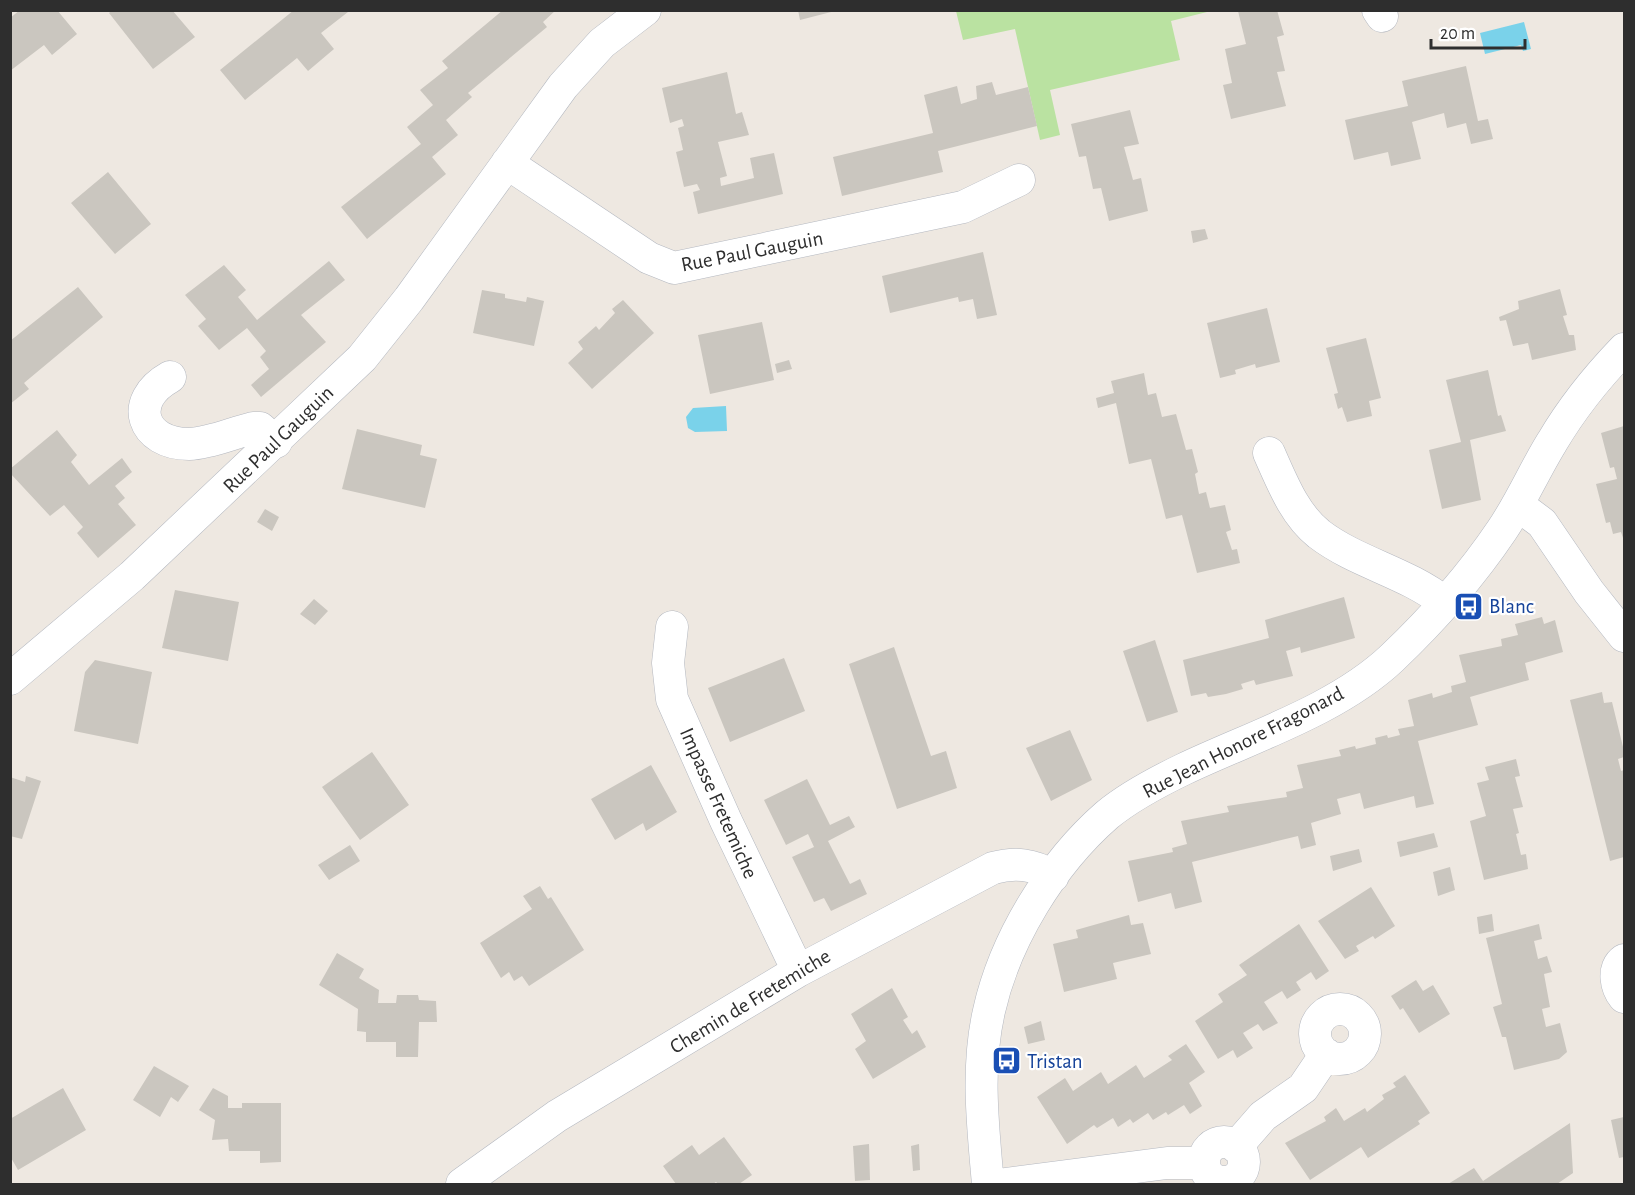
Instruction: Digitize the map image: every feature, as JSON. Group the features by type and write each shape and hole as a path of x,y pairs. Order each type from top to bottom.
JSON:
{"street":[{"name":"Rue Paul Gauguin","path":"10,679 132,576 276,442 373,345 581,63 602,43 645,10"},
{"name":"Rue Paul Gauguin","path":"507,163 649,258 674,268 963,207 1019,180"},
{"name":"Rue Jean Honore Fragonard","path":"988,1185 982,1087 988,1011 998,979 1012,947 1053,876 1107,815 1139,792 1312,710 1390,661 1484,555 1518,505 1550,444 1574,408 1624,349"},
{"path":"170,377 150,393 144,403 146,421 157,434 168,440 188,444 260,428 276,442"},
{"path":"1269,453 1296,508 1319,534 1354,555 1417,584 1444,602"},
{"path":"1518,505 1542,523 1595,600 1624,636"},
{"name":"Impasse Fretemiche","path":"672,627 668,663 672,699 726,821 798,970"},
{"name":"Chemin de Fretemiche","path":"462,1185 557,1116 798,970 993,867 1024,864 1041,869 1053,876"},
{"path":"1624,960 1616,972 1619,990 1624,997"},
{"path":"1005,1185 1167,1163 1219,1176 1238,1177 1244,1165 1241,1152 1236,1147 1263,1116 1303,1088 1326,1054"}],"green space":[{"path":"956,11 1211,11 1171,21 1180,60 1050,90 1060,135 1040,140 1015,29 963,40"}],"water":[{"path":"1524,22 1531,49 1523,51 1521,45 1485,54 1480,33"},
{"path":"726,406 727,431 695,432 688,428 686,417 693,408"}],"building":[{"path":"20,10 57,10 77,34 52,55 44,45 10,71 10,18"},
{"path":"112,10 172,10 195,37 153,69 109,13"},
{"path":"294,10 348,12 321,33 334,49 308,71 297,58 245,100 220,70"},
{"path":"503,10 556,10 543,22 547,27 468,93 472,97 446,120 458,135 432,157 446,174 367,239 341,207 421,144 407,127 433,105 420,90 448,68 442,61"},
{"path":"798,10 835,10 835,11 800,20"},
{"path":"1277,10 1284,35 1277,37 1285,71 1277,72 1286,106 1231,119 1223,85 1232,83 1225,49 1246,44 1238,11"},
{"path":"1466,66 1478,121 1488,119 1493,139 1471,144 1466,123 1447,128 1444,113 1412,122 1421,159 1391,166 1388,152 1354,160 1345,120 1408,106 1402,81"},
{"path":"727,72 736,114 742,112 749,135 718,142 727,176 720,178 721,186 754,178 750,158 774,153 783,194 698,214 693,192 700,190 697,184 684,187 676,152 683,150 678,128 684,126 682,119 670,123 662,88"},
{"path":"992,82 996,95 1028,87 1037,126 938,151 943,172 842,196 833,157 933,133 924,95 957,86 961,104 977,99 976,86"},
{"path":"1130,110 1139,144 1124,147 1133,180 1141,178 1148,211 1109,221 1101,188 1093,189 1086,156 1079,157 1071,124"},
{"path":"108,172 151,224 115,254 71,203"},
{"path":"1205,229 1208,239 1193,243 1191,231"},
{"path":"983,252 997,315 977,319 973,299 959,302 958,297 890,313 882,276"},
{"path":"329,261 345,280 301,315 326,342 261,397 251,385 269,369 260,357 266,351 247,328 219,350 198,326 206,319 185,295 224,265 246,290 238,297 257,320"},
{"path":"78,287 103,317 24,383 29,389 10,404 10,341"},
{"path":"1560,289 1567,315 1563,316 1569,335 1574,335 1576,350 1532,360 1528,343 1513,346 1506,320 1500,321 1499,317 1519,309 1518,301"},
{"path":"482,290 505,294 505,298 526,302 527,297 544,301 534,346 473,333"},
{"path":"623,300 654,333 592,389 568,363 583,349 578,342 596,326 599,330 615,313 612,309"},
{"path":"1267,308 1280,362 1256,368 1255,364 1235,370 1236,374 1220,378 1207,323"},
{"path":"762,322 774,380 710,394 698,335"},
{"path":"1366,338 1381,398 1369,401 1372,416 1347,422 1342,407 1338,409 1334,394 1338,393 1326,348"},
{"path":"789,360 792,369 777,373 775,364"},
{"path":"1488,370 1498,416 1501,415 1506,431 1470,440 1481,500 1442,509 1429,450 1461,442 1446,380"},
{"path":"1144,373 1148,395 1156,393 1162,417 1176,414 1186,450 1192,449 1198,472 1195,474 1199,494 1206,492 1210,508 1225,505 1231,530 1226,532 1232,550 1237,549 1240,563 1197,573 1182,515 1166,519 1151,459 1129,464 1116,403 1098,408 1096,398 1114,393 1111,381"},
{"path":"1624,426 1624,541 1621,532 1613,534 1610,522 1606,523 1596,484 1617,479 1614,467 1610,468 1601,433"},
{"path":"357,429 422,445 420,455 437,459 425,508 342,489"},
{"path":"57,430 77,455 71,462 89,485 122,458 132,472 115,486 125,498 118,504 136,525 98,558 77,533 83,527 64,505 50,516 10,473 10,469"},
{"path":"265,509 279,517 272,531 257,522"},
{"path":"175,590 239,602 228,661 162,648"},
{"path":"1344,597 1355,638 1301,653 1300,647 1286,651 1293,676 1256,685 1254,680 1241,684 1243,689 1226,694 1208,697 1206,693 1191,696 1183,660 1269,638 1265,620"},
{"path":"314,599 328,611 315,625 300,614"},
{"path":"1542,617 1544,624 1555,620 1563,652 1525,663 1529,680 1470,697 1478,725 1418,741 1434,804 1416,808 1414,796 1364,809 1360,793 1337,799 1341,814 1311,823 1316,845 1301,849 1298,836 1192,862 1202,902 1175,909 1171,893 1138,902 1128,861 1173,852 1172,848 1187,844 1181,821 1229,812 1227,806 1287,797 1286,792 1303,788 1297,765 1341,756 1339,750 1376,744 1375,738 1400,735 1398,729 1414,726 1408,700 1432,693 1433,698 1452,692 1451,686 1466,682 1459,655 1502,646 1501,639 1518,635 1515,624"},
{"path":"1155,640 1178,712 1147,722 1123,651"},
{"path":"894,647 931,756 946,751 957,788 897,809 849,664"},
{"path":"784,658 805,711 730,742 708,688"},
{"path":"95,660 152,672 138,744 74,731 85,672"},
{"path":"1602,692 1604,703 1612,702 1624,751 1624,757 1618,759 1621,771 1624,770 1624,857 1610,861 1570,700"},
{"path":"1070,730 1092,780 1051,801 1026,748"},
{"path":"372,752 409,805 360,840 322,787"},
{"path":"1516,759 1520,776 1515,777 1523,807 1513,809 1521,855 1526,854 1528,869 1484,880 1470,821 1486,816 1477,783 1489,780 1485,767"},
{"path":"651,765 677,812 646,831 643,823 615,840 591,799"},
{"path":"26,776 41,781 22,839 10,836 10,777 25,782"},
{"path":"807,779 830,825 849,816 855,827 828,841 850,884 860,879 867,894 831,911 824,898 814,902 792,857 814,847 808,834 786,845 764,800"},
{"path":"1434,833 1438,847 1400,857 1397,842"},
{"path":"350,845 360,861 329,880 318,865"},
{"path":"1359,849 1362,862 1333,871 1330,856"},
{"path":"1450,867 1455,890 1438,896 1433,872"},
{"path":"540,886 548,899 551,897 584,950 529,986 522,976 514,981 509,972 501,978 480,943 532,909 523,896"},
{"path":"1371,887 1395,926 1375,939 1373,936 1356,946 1359,951 1345,959 1318,921"},
{"path":"1492,914 1494,931 1479,934 1477,917"},
{"path":"1129,915 1131,925 1143,923 1151,954 1113,963 1117,979 1064,992 1053,944 1078,938 1076,930"},
{"path":"1299,924 1329,971 1316,980 1311,972 1296,982 1301,990 1287,999 1282,991 1264,1002 1278,1023 1263,1031 1258,1024 1243,1033 1253,1048 1237,1058 1233,1050 1218,1059 1195,1021 1223,1002 1218,994 1247,975 1239,965"},
{"path":"1539,924 1542,939 1534,941 1538,959 1547,956 1552,972 1544,974 1550,1007 1542,1009 1546,1027 1560,1023 1567,1052 1559,1059 1514,1070 1506,1037 1502,1037 1493,1007 1502,1004 1486,938"},
{"path":"337,953 364,969 359,978 379,990 378,1003 396,1003 397,995 418,995 419,1000 436,1001 437,1022 419,1022 418,1057 396,1057 396,1042 366,1042 366,1032 357,1031 358,1009 319,985"},
{"path":"1416,980 1423,991 1433,985 1450,1014 1419,1033 1403,1008 1400,1010 1391,996"},
{"path":"892,988 908,1017 903,1020 912,1034 917,1030 926,1047 873,1079 855,1049 866,1041 851,1014"},
{"path":"1041,1021 1045,1040 1028,1044 1024,1027"},
{"path":"1186,1044 1205,1072 1189,1083 1202,1106 1190,1114 1184,1105 1168,1115 1166,1112 1153,1120 1148,1113 1133,1123 1130,1119 1118,1127 1113,1118 1097,1128 1094,1125 1067,1144 1037,1097 1065,1078 1073,1091 1101,1072 1108,1084 1136,1065 1144,1078 1172,1060 1168,1056"},
{"path":"154,1066 189,1086 178,1102 171,1097 160,1117 133,1100"},
{"path":"1405,1075 1430,1113 1418,1121 1420,1124 1368,1158 1361,1147 1310,1180 1285,1143 1326,1121 1324,1117 1336,1108 1344,1121 1365,1108 1367,1112 1384,1099 1382,1095 1396,1087 1393,1083"},
{"path":"63,1088 86,1130 18,1170 10,1156 10,1119"},
{"path":"213,1088 228,1096 228,1108 242,1108 242,1103 281,1103 281,1162 260,1163 260,1151 229,1151 228,1139 212,1140 215,1120 199,1110"},
{"path":"1624,1117 1624,1157 1619,1158 1611,1120"},
{"path":"1570,1123 1573,1173 1557,1184 1448,1184 1474,1168 1483,1181"},
{"path":"724,1137 752,1175 739,1184 718,1184 716,1182 713,1184 676,1184 663,1166 692,1145 699,1155"},
{"path":"869,1144 870,1180 855,1181 853,1146"},
{"path":"919,1144 920,1170 913,1171 911,1146"}],"place":[{"name":"Blanc","path":"1468,606"},
{"name":"Tristan","path":"1006,1061"}]}
